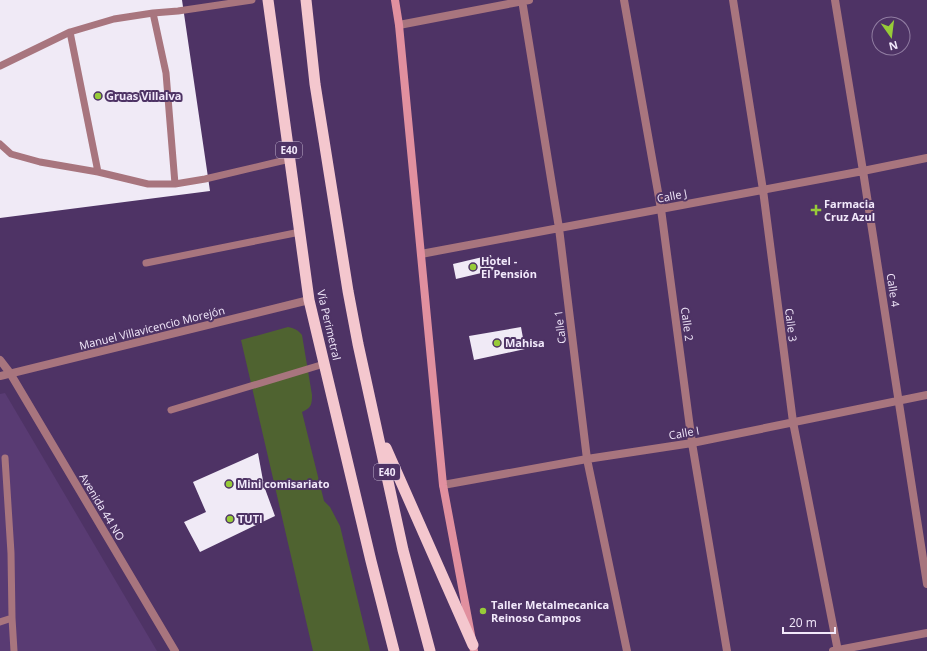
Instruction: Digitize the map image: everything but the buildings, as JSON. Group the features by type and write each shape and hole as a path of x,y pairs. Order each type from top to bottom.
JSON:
{"highway":[{"name":"Vía Perimetral","path":"268,0 309,300 394,651"},
{"name":"E40","path":"306,0 315,84 348,291 358,344 377,425 403,550 430,651"},
{"path":"377,425 473,648"}],"main road":[{"path":"396,0 443,485 473,648"}],"street":[{"path":"399,25 524,0"},
{"name":"Calle 1","path":"524,0 559,228 588,459 627,651"},
{"name":"Calle 2","path":"624,0 661,209 692,443 727,651"},
{"name":"Calle 3","path":"733,0 763,190 793,422 836,651"},
{"name":"Calle 4","path":"835,0 927,584"},
{"name":"Calle J","path":"421,254 927,158"},
{"name":"Manuel Villavicencio Morejón","path":"0,376 309,300"},
{"name":"Avenida 44 NO","path":"0,360 10,374 175,651"},
{"name":"Calle I","path":"443,485 588,459 692,443 927,395"},
{"path":"836,651 927,633"}],"lane":[{"path":"0,66 70,32 114,19 252,0"},
{"path":"153,13 166,73 175,184"},
{"path":"70,32 98,172"},
{"path":"0,144 11,154 40,162 98,172 148,184 175,184 205,179 290,159"},
{"path":"146,263 300,232"},
{"path":"171,410 324,364"},
{"path":"5,458 11,553 14,651"},
{"path":"0,622 12,618"}],"shaded area":[{"path":"5,393 157,651 0,651 0,394"}],"green space":[{"path":"288,327 296,330 302,335 312,401 310,406 302,412 324,501 330,507 340,526 370,651 313,651 241,340"}],"place":[{"name":"Gruas Villalva","path":"98,96"},
{"name":"Farmacia Cruz Azul","path":"816,210"},
{"name":"Hotel - El Pensión","path":"473,267"},
{"name":"Mahisa","path":"497,343"},
{"name":"Mini comisariato","path":"229,484"},
{"name":"TUTI","path":"230,519"},
{"name":"Taller Metalmecanica Reinoso Campos","path":"483,611"}]}
